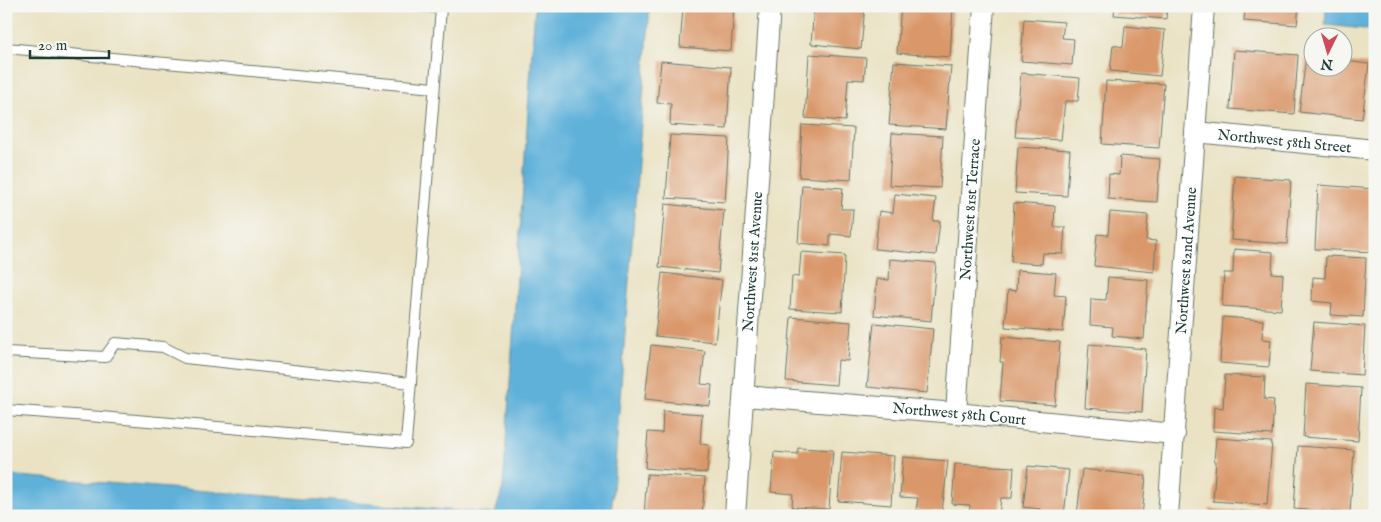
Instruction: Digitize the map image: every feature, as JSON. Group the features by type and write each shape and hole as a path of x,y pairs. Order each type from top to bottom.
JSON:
{"street":[{"name":"Northwest 81st Avenue","path":"735,516 770,6"},
{"name":"Northwest 81st Terrace","path":"956,413 984,6"},
{"name":"Northwest 82nd Avenue","path":"1168,516 1204,6"},
{"name":"Northwest 58th Street","path":"1195,132 1375,150"},
{"name":"Northwest 58th Court","path":"744,396 956,413 1175,434"}],"lane":[{"path":"6,410 406,443 441,8 417,6"},
{"path":"6,48 434,88"},
{"path":"6,352 105,357 115,343 163,347 184,358 411,383"}],"water":[{"path":"535,6 650,6 611,516 6,516 6,475 495,514 503,487"},
{"path":"1326,6 1375,6 1375,30 1325,25"}],"building":[{"path":"683,6 734,6 731,51 680,47"},
{"path":"814,6 865,6 861,49 811,44"},
{"path":"901,6 953,7 950,57 897,53"},
{"path":"1115,6 1167,6 1166,19 1114,15"},
{"path":"1245,6 1299,6 1297,25 1244,21"},
{"path":"1024,19 1064,22 1062,38 1074,39 1072,65 1021,61"},
{"path":"1125,26 1165,30 1160,76 1110,71 1113,45 1123,47"},
{"path":"1234,50 1298,55 1294,114 1230,109"},
{"path":"809,54 866,58 864,80 848,79 845,121 805,118"},
{"path":"661,61 731,67 727,129 670,125 671,104 657,103"},
{"path":"894,62 951,66 946,129 889,125"},
{"path":"1354,62 1369,64 1362,119 1299,112 1304,73 1304,78 1354,78"},
{"path":"1021,73 1080,78 1078,101 1065,101 1061,140 1015,137"},
{"path":"1106,81 1164,84 1159,148 1102,144"},
{"path":"1373,89 1375,89 1375,118 1371,118"},
{"path":"802,125 854,128 851,180 799,177"},
{"path":"892,133 943,136 940,188 889,185"},
{"path":"670,135 729,138 725,202 666,198"},
{"path":"1018,147 1070,150 1067,196 1015,193"},
{"path":"1120,156 1160,159 1157,202 1108,199 1109,174 1119,175"},
{"path":"1235,176 1291,180 1287,244 1231,240"},
{"path":"802,185 843,188 841,209 853,209 851,236 830,234 830,246 798,243"},
{"path":"1318,185 1375,189 1373,252 1315,249"},
{"path":"895,194 936,198 933,221 940,221 936,255 875,249 879,211 893,213"},
{"path":"1014,203 1055,206 1054,227 1065,227 1063,254 1043,253 1042,264 1011,262"},
{"path":"665,204 724,210 718,273 659,267"},
{"path":"1110,212 1148,215 1146,240 1156,241 1154,272 1094,266 1097,234 1108,235"},
{"path":"1234,249 1273,252 1272,273 1283,274 1281,310 1222,306 1224,273 1233,273"},
{"path":"801,252 845,255 842,312 790,309 792,276 799,277"},
{"path":"1326,256 1366,258 1363,317 1331,315 1332,303 1312,301 1313,277 1325,278"},
{"path":"890,259 936,263 931,321 874,315 877,279 889,280"},
{"path":"1017,270 1056,273 1054,295 1066,296 1063,332 1005,327 1008,290 1016,291"},
{"path":"662,273 722,280 715,342 655,336"},
{"path":"1108,277 1148,280 1144,339 1112,336 1113,327 1090,325 1091,299 1106,300"},
{"path":"791,317 851,322 848,361 838,360 836,385 786,381"},
{"path":"1223,317 1263,320 1262,339 1271,340 1269,367 1220,363"},
{"path":"1314,322 1365,326 1362,375 1310,371"},
{"path":"874,323 933,329 927,393 867,387"},
{"path":"1002,337 1060,342 1055,405 1000,401 1003,362 1000,362"},
{"path":"1089,344 1146,349 1142,412 1085,408"},
{"path":"651,345 705,351 701,384 712,385 710,406 645,399"},
{"path":"1225,375 1265,377 1264,399 1274,400 1272,435 1213,431 1214,407 1223,408"},
{"path":"1306,384 1361,388 1358,441 1303,437"},
{"path":"663,411 702,414 700,444 709,445 707,473 645,468 648,432 662,433"},
{"path":"1216,438 1272,442 1267,505 1213,501"},
{"path":"1298,446 1354,450 1350,513 1294,509"},
{"path":"798,448 833,450 829,509 792,507 793,494 771,492 774,452 798,454"},
{"path":"842,452 894,456 891,505 838,501"},
{"path":"903,457 948,461 942,512 916,510 918,498 900,497"},
{"path":"955,464 1014,467 1012,498 1001,498 999,516 969,516 970,505 952,504"},
{"path":"1028,466 1069,470 1064,516 1039,516 1040,509 1023,507"},
{"path":"1082,469 1146,476 1142,516 1077,516"},
{"path":"647,474 705,478 702,516 644,516"},
{"path":"1210,509 1260,512 1259,516 1209,516"}]}
